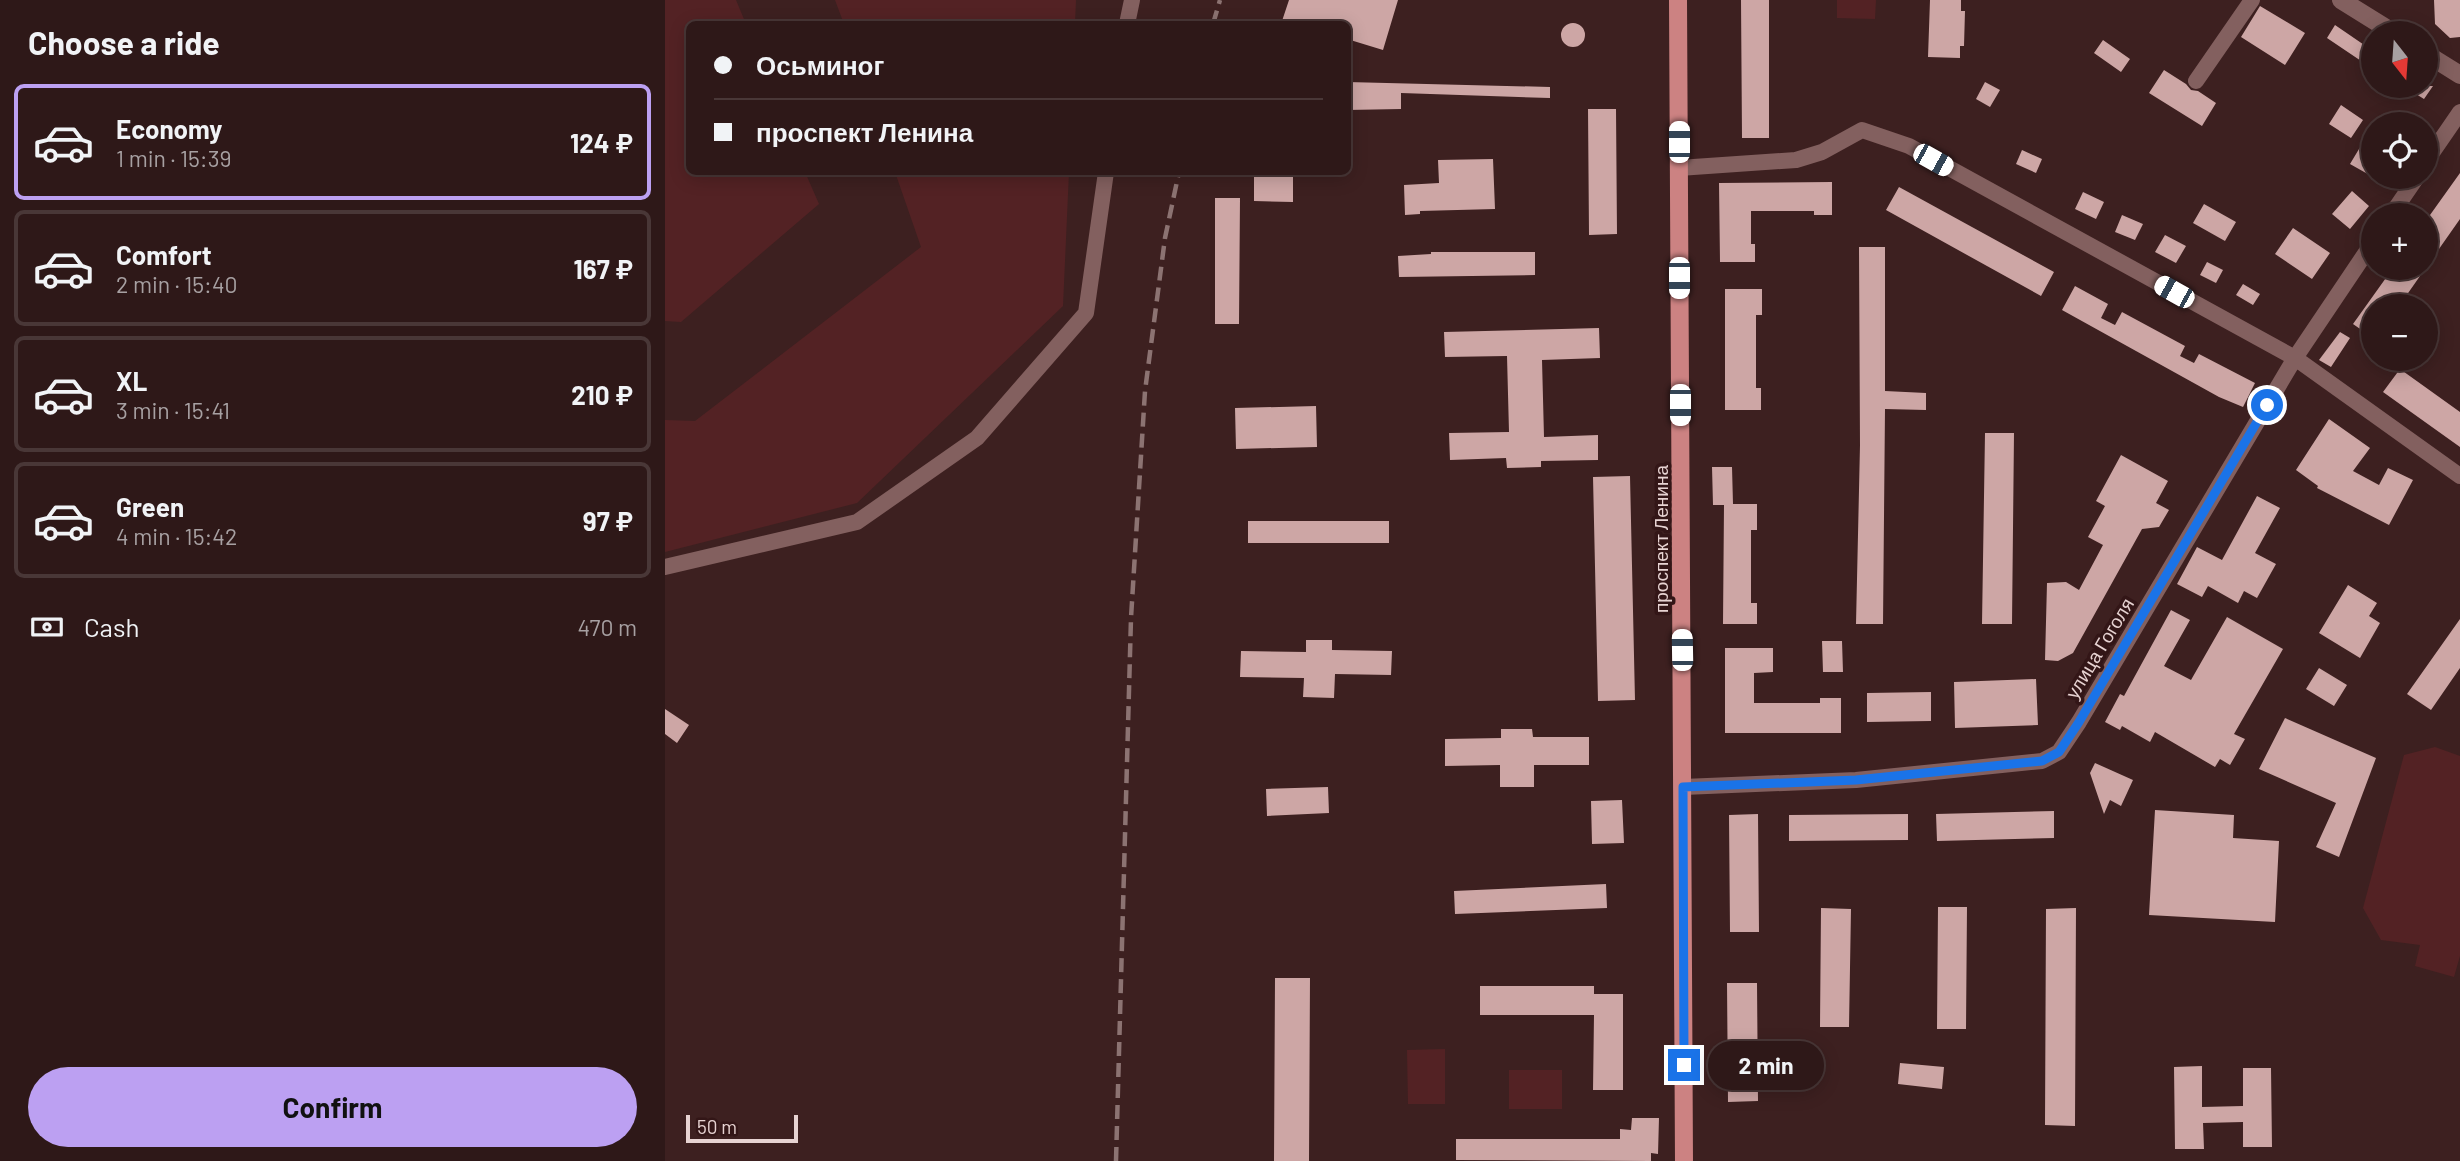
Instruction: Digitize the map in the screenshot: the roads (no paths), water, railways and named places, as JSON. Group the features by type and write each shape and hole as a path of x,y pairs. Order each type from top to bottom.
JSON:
{"main road":[{"name":"проспект Ленина","path":"1678,0 1684,1161"}],"street":[{"path":"1128,21 1132,0"},
{"path":"2196,81 2252,0"},
{"path":"2341,0 2375,21"},
{"path":"2438,61 2460,75"},
{"path":"2438,144 2460,112"},
{"path":"1679,168 1796,160 1822,152 1862,130 1909,146 2295,358 2460,476"},
{"path":"665,567 857,522 977,438 1086,313 1106,175"},
{"name":"улица Гоголя","path":"1683,787 1856,780 2042,761 2059,752 2295,358 2361,260"}],"railway":[{"path":"1214,21 1220,0"},
{"path":"1116,1161 1131,618 1145,391 1165,238 1178,175"}]}
